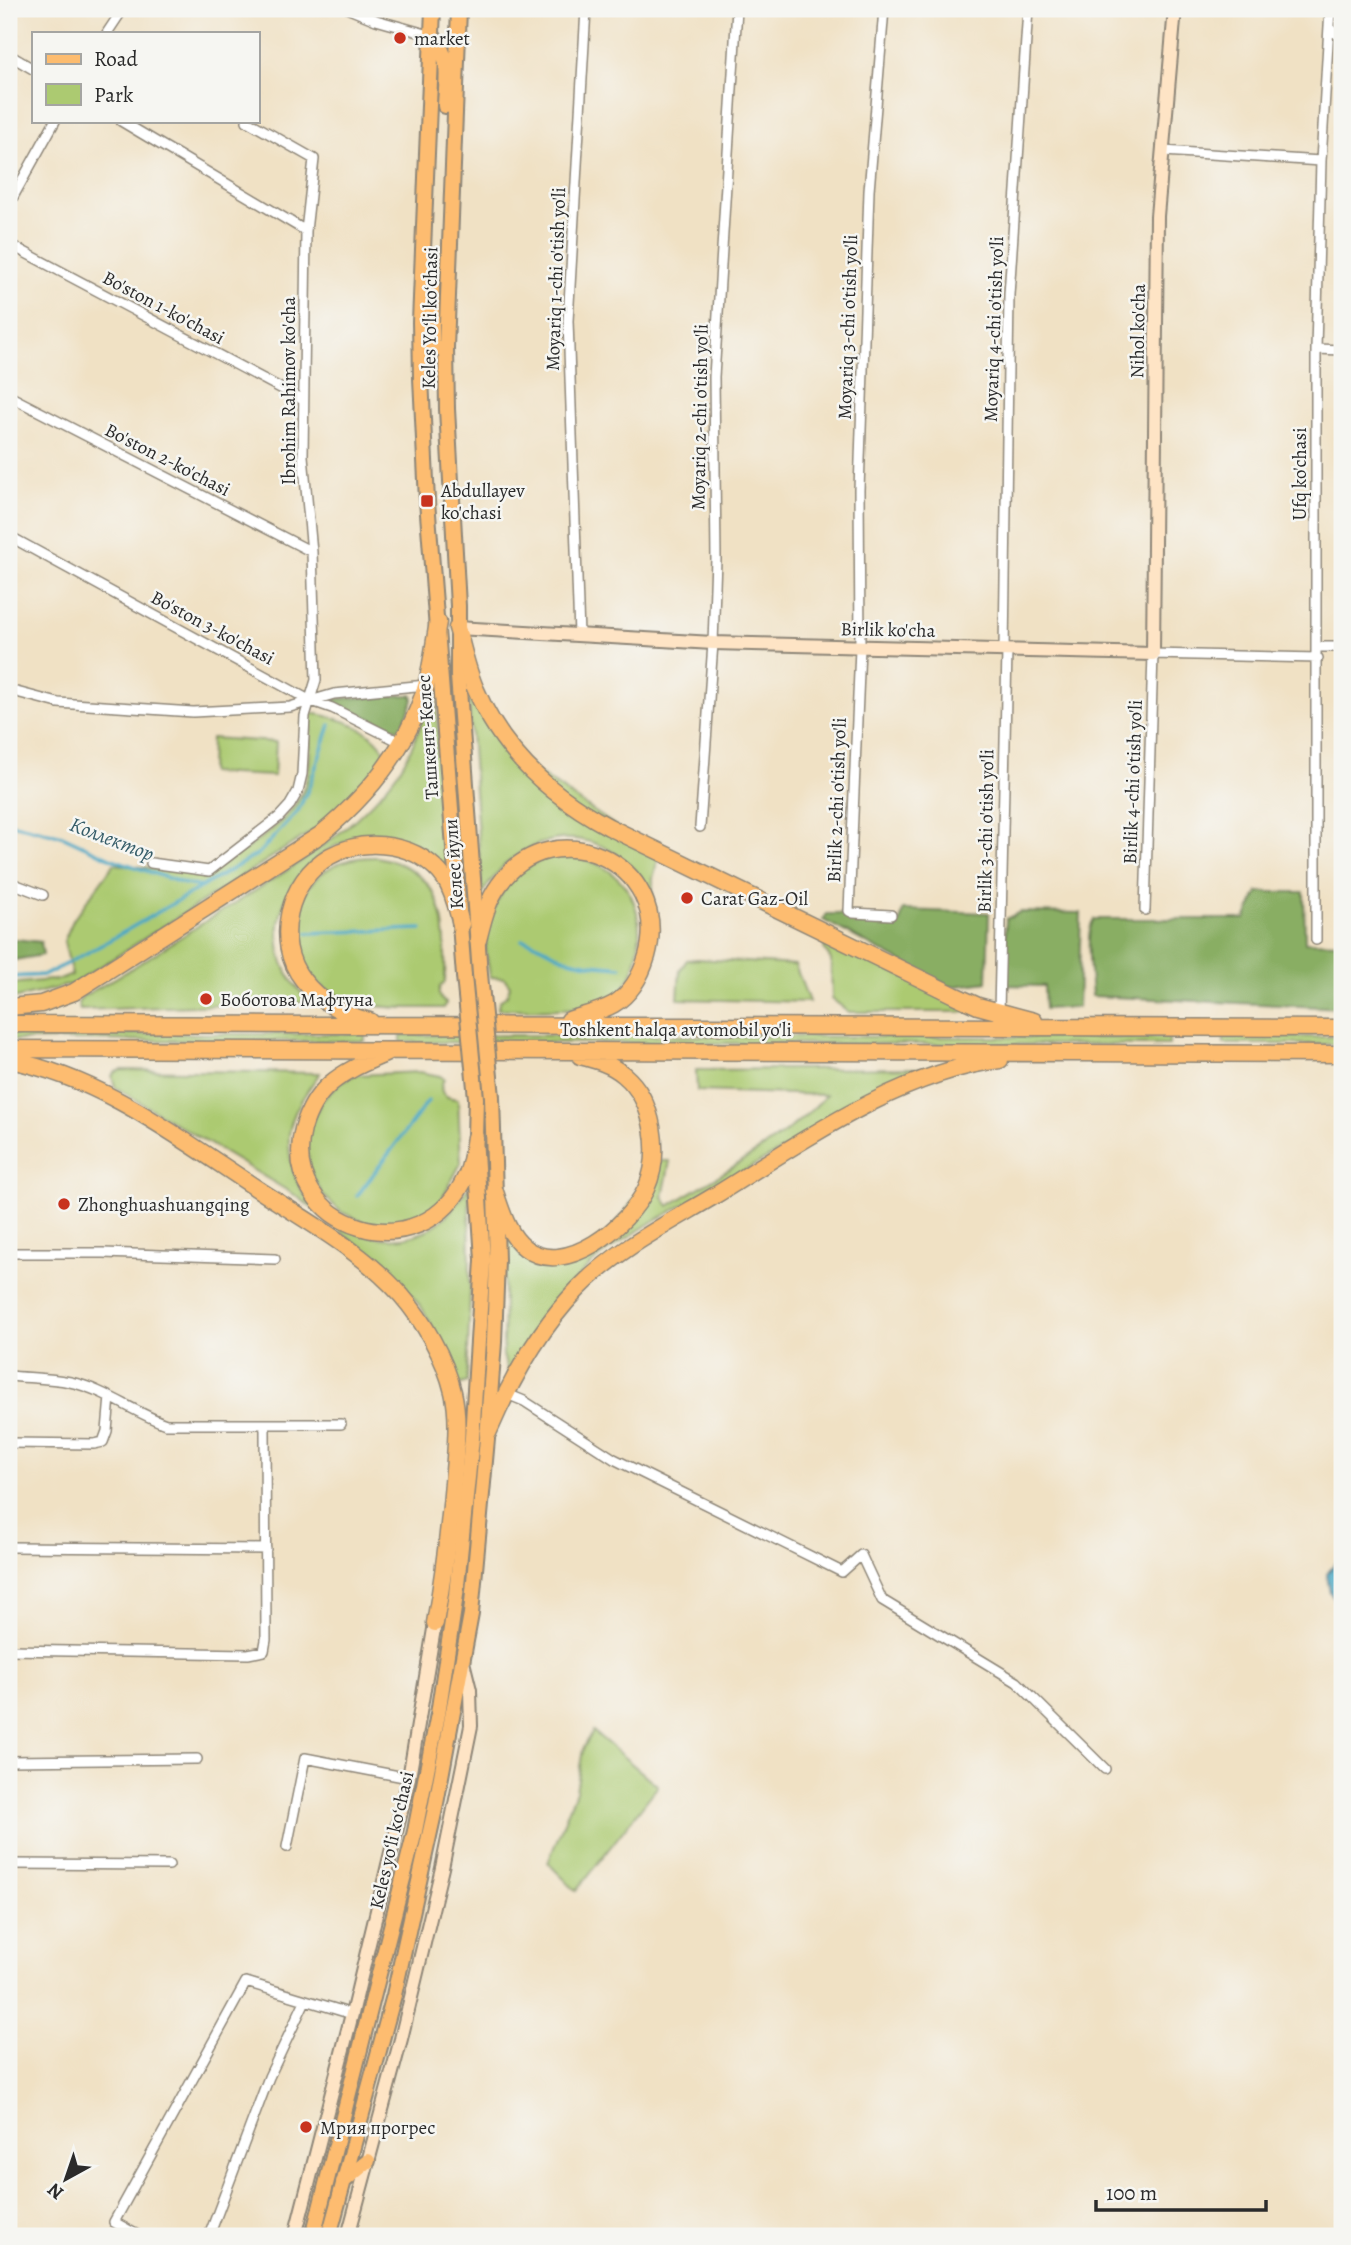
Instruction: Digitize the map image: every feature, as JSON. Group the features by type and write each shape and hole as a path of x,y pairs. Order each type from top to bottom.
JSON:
{"highway":[{"path":"9,1007 41,1004 74,992 320,835 368,791 402,743 426,685 438,622"},
{"path":"457,628 475,689 489,716 531,772 564,800 634,839 978,1006 1060,1027"},
{"path":"393,1026 340,1010 318,995 299,975 287,946 287,932 291,906 301,884 318,865 340,851 367,845 394,846 415,854 438,872 449,888 461,924"},
{"path":"478,940 492,895 519,863 530,858 552,850 588,851 608,859 630,876 644,898 651,926 648,951 637,982 626,994 607,1007 553,1026"},
{"name":"Toshkent halqa avtomobil yo'li","path":"9,1024 1342,1028"},
{"path":"1202,1027 1202,1055"},
{"name":"Toshkent halqa avtomobil yo'li","path":"9,1049 1342,1054"},
{"path":"396,1050 341,1075 323,1090 309,1111 301,1140 301,1156 303,1172 316,1197 336,1216 367,1230 392,1232 418,1225 448,1204 461,1187 468,1172 475,1137"},
{"path":"495,1192 505,1221 520,1244 537,1255 555,1258 574,1254 607,1234 633,1209 648,1184 654,1158 653,1140 650,1120 637,1090 624,1075 608,1065 557,1050"},
{"path":"487,1437 507,1394 552,1319 578,1288 622,1252 803,1141 894,1093 971,1063 1050,1054"},
{"path":"9,1060 44,1067 68,1076 127,1105 320,1229 363,1261 402,1296 433,1344 454,1394 456,1417 453,1487 443,1579 435,1623"}],"main road":[{"name":"Keles Yoʻli koʻchasi","path":"433,9 420,322 427,501 438,622"},
{"name":"Keles Yoʻli koʻchasi","path":"457,628 448,462 446,348 459,9"},
{"path":"433,36 443,48 446,65 443,172 450,222"},
{"path":"426,204 433,255 431,339 435,349 440,351 446,348"},
{"name":"Ташкент-Келес","path":"438,622 464,976 476,1098 475,1137"},
{"name":"Келес йули","path":"457,628 458,676 480,974 492,1097 495,1192"},
{"name":"Keles yoʻli koʻchasi","path":"313,2236 415,1832 438,1714 456,1595 471,1446 482,1260 475,1137"},
{"path":"487,1437 497,1260 495,1192"},
{"name":"Keles yoʻli koʻchasi","path":"329,2236 341,2183 394,1995 435,1810 471,1614 487,1437"},
{"path":"435,1623 456,1595"},
{"path":"341,2183 368,2161"}],"street":[{"path":"108,32 123,9"},
{"path":"349,9 376,20 433,36"},
{"name":"Moyariq 1-chi o'tish yo'li","path":"579,635 568,321 586,9"},
{"name":"Moyariq 2-chi o'tish yo'li","path":"700,827 716,559 714,377 737,9"},
{"name":"Moyariq 3-chi o'tish yo'li","path":"860,648 859,490 869,205 884,9"},
{"name":"Moyariq 4-chi o'tish yo'li","path":"1006,651 1009,295 1028,9"},
{"name":"Nihol ko'cha","path":"1153,654 1157,216 1175,9"},
{"name":"Ufq ko'chasi","path":"1316,940 1317,349 1321,161 1330,9"},
{"path":"1329,28 1342,38"},
{"path":"9,55 32,68"},
{"path":"9,201 53,122"},
{"path":"123,122 306,231"},
{"name":"Ibrohim Rahimov ko'cha","path":"152,863 209,872 279,817 298,791 302,774 305,716 316,680 312,552 303,456 306,231 314,159 249,122"},
{"path":"1163,151 1321,161"},
{"name":"Bo'ston 1-ko'chasi","path":"9,244 303,400"},
{"path":"1317,349 1342,350"},
{"name":"Bo'ston 2-ko'chasi","path":"9,396 312,552"},
{"name":"Bo'ston 3-ko'chasi","path":"9,536 310,701 332,708 402,743"},
{"name":"Birlik ko'cha","path":"457,628 713,643 1318,658"},
{"path":"1318,647 1342,647"},
{"name":"Birlik 2-chi o'tish yo'li","path":"860,648 849,911 891,915"},
{"name":"Birlik 3-chi o'tish yo'li","path":"999,1012 1006,651"},
{"name":"Birlik 4-chi o'tish yo'li","path":"1145,910 1153,654"},
{"path":"9,690 48,702 174,712 290,707 334,694 426,685"},
{"path":"9,882 43,895"},
{"path":"9,1253 103,1253 275,1259"},
{"path":"9,1376 70,1382 110,1396 141,1415 166,1424 341,1424"},
{"path":"507,1394 524,1401 614,1459 842,1572 861,1555 882,1600 1017,1682 1105,1769"},
{"path":"9,1443 94,1444 103,1441 107,1431 110,1396"},
{"path":"9,1650 248,1654 264,1650 267,1640 265,1426"},
{"path":"9,1547 266,1549"},
{"name":"Keles yoʻli koʻchasi","path":"295,2236 409,1778 435,1623"},
{"name":"Keles yoʻli koʻchasi","path":"348,2236 401,2039 442,1868 471,1726 470,1690 463,1662"},
{"path":"287,1847 305,1758 409,1778"},
{"path":"9,1760 197,1759"},
{"path":"9,1864 169,1865"},
{"path":"139,2236 114,2222 246,1982 352,2014"},
{"path":"209,2236 269,2077 305,2001"}],"green space":[{"path":"434,678 449,873 426,851 412,843 397,838 371,836 346,841 324,852 305,869 291,889 281,912 278,937 285,968 309,1002 80,1010 78,1003 83,996 284,873 357,818 379,796 405,761 420,726"},
{"path":"468,689 505,750 659,856 653,878 653,895 640,876 608,849 571,839 551,841 530,848 510,860 482,893"},
{"path":"412,695 413,700 401,731 332,702 332,699"},
{"path":"311,713 344,721 366,732 375,738 387,756 336,816 73,984 9,1000 9,984 62,979 72,975 64,941 73,920 114,864 210,874 288,814 307,779"},
{"path":"211,738 276,742 274,776 210,773"},
{"path":"565,856 600,865 624,885 632,898 639,930 637,956 630,977 617,994 600,1003 556,1009 498,1009 499,1002 507,995 510,986 504,978 490,977 486,936 494,908 509,883 519,873 546,858"},
{"path":"377,857 400,864 418,874 430,887 438,903 445,940 445,982 439,993 446,1003 444,1008 385,1007 342,997 312,978 298,954 295,934 299,908 312,883 333,866 346,861"},
{"path":"1258,892 1304,892 1305,942 1342,943 1342,1008 1092,996 1089,934 1094,919 1245,919"},
{"path":"903,910 989,913 987,982 949,987 823,920 827,914 844,914 871,922 900,923"},
{"path":"1020,912 1081,913 1078,1007 1045,1009 1044,986 1003,985 1006,919"},
{"path":"16,939 41,942 43,955 9,961 9,941"},
{"path":"829,940 981,1012 849,1012 832,999 831,960 824,948"},
{"path":"687,960 795,965 809,1002 678,999 680,970"},
{"path":"9,1034 365,1034 365,1041 9,1040"},
{"path":"401,1035 1169,1038 1169,1045 401,1042"},
{"path":"1224,1037 1342,1037 1342,1044 1224,1044"},
{"path":"924,1068 924,1071 647,1225 607,1252 573,1282 552,1307 509,1377 503,1355 505,1232 521,1253 531,1260 560,1265 574,1260 600,1246 661,1161 670,1161 663,1197 669,1206 773,1141 811,1111 826,1095 697,1091 696,1070"},
{"path":"121,1070 320,1073 300,1102 290,1126 292,1167 308,1200 333,1219 361,1233 391,1239 420,1233 444,1218 469,1186 467,1382 459,1385 422,1308 397,1278 298,1197 115,1087 112,1076"},
{"path":"420,1072 440,1076 444,1079 441,1087 443,1094 458,1099 461,1163 436,1210 403,1226 366,1223 341,1212 323,1195 311,1173 306,1148 310,1123 322,1101 339,1083 354,1075"},
{"path":"593,1731 658,1786 576,1891 548,1863 576,1791 583,1749"}],"water":[{"path":"1342,1555 1342,1607 1330,1593 1327,1574"}],"waterway":[{"name":"Коллектор","path":"9,977 45,975 258,854 298,811 330,725"},
{"name":"Коллектор","path":"9,823 62,836 112,859 185,884 202,887"},
{"name":"Коллектор","path":"307,933 422,929"},
{"name":"Коллектор","path":"522,940 573,961 621,967"},
{"path":"357,1196 428,1101"}],"place":[{"name":"market","path":"400,38"},
{"name":"Abdullayev ko'chasi","path":"427,501"},
{"name":"Carat Gaz-Oil","path":"687,898"},
{"name":"Боботова Мафтуна","path":"206,999"},
{"name":"Zhonghuashuangqing","path":"64,1204"},
{"name":"Мрия прогрес","path":"306,2127"}]}
